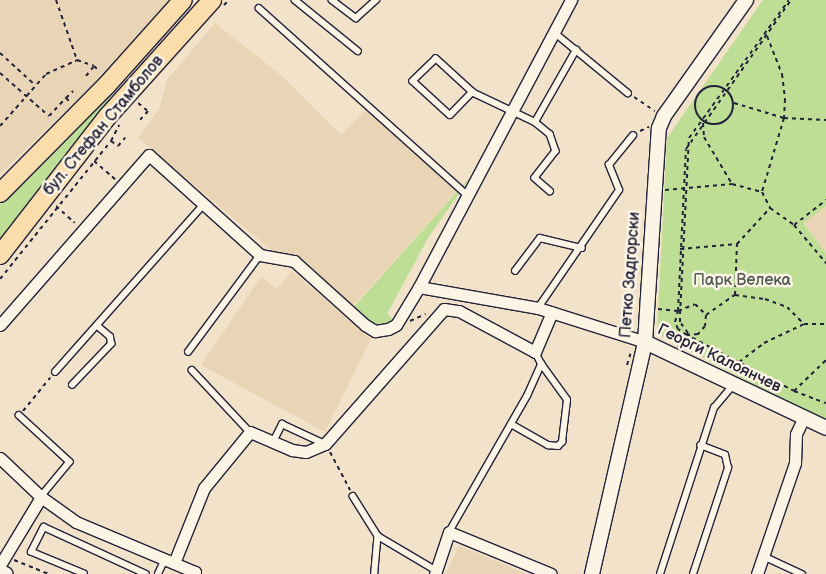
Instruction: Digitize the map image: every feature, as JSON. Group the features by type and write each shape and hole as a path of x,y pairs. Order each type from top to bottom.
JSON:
{"main road":[{"name":"бул. Стефан Стамболов","path":"0,192 106,86 183,0"},
{"name":"бул. Стефан Стамболов","path":"0,255 108,116 217,4"},
{"path":"0,572 5,574"}],"street":[{"path":"0,325 150,155 260,255 294,261 375,331 388,330 396,325 418,287 571,0"},
{"name":"Петко Задгорски","path":"592,574 643,349 648,308 653,190 658,138 664,116 746,0"},
{"name":"Георги Калоянчев","path":"418,287 552,312 643,349 676,356 803,419 826,428"},
{"path":"169,561 204,488 250,432 273,442 306,452 325,444 444,310 459,311 535,352 552,312"},
{"path":"757,574 795,463 796,434 803,419"},
{"path":"0,458 41,498 76,522 197,573"},
{"path":"3,561 41,498"},
{"path":"436,573 449,532 551,574"}],"lane":[{"path":"295,0 358,51"},
{"path":"332,0 356,18 376,0"},
{"path":"259,8 466,194"},
{"path":"554,32 628,93"},
{"path":"535,122 576,50"},
{"path":"472,92 450,115 414,81 436,59 472,92 535,122 550,134 556,151 535,178 550,191"},
{"path":"538,308 582,248 620,190 609,165 633,135"},
{"path":"55,372 204,204"},
{"path":"515,271 540,238 582,248"},
{"path":"188,352 260,255"},
{"path":"72,385 111,344 110,337 97,326"},
{"path":"512,424 548,445 558,446 562,442 567,400 541,364 535,352"},
{"path":"449,532 512,424 541,364"},
{"path":"192,370 250,432"},
{"path":"660,574 714,408 729,383"},
{"path":"19,415 70,462 41,498"},
{"path":"273,442 282,424 325,444"},
{"path":"693,574 728,468 725,455 701,446"},
{"path":"353,496 378,536 436,573"},
{"path":"84,574 31,552 44,528 146,574"},
{"path":"375,574 378,536"},
{"path":"763,556 802,574"},
{"path":"158,574 169,561"}],"path":[{"path":"56,0 77,60"},
{"path":"217,4 229,0"},
{"path":"702,120 728,90 790,0"},
{"path":"790,0 702,120 689,144 682,191 678,311 675,322 686,335 794,391 826,403"},
{"path":"767,36 782,74 784,118 762,192 770,208 794,225 826,263"},
{"path":"0,54 36,85"},
{"path":"0,126 46,74 77,60 94,66 105,78"},
{"path":"86,76 94,66"},
{"path":"0,72 49,116 73,91"},
{"path":"702,120 717,124 725,121 732,112 734,103 728,90 710,85 698,94 695,109 702,120 704,137 732,184"},
{"path":"628,93 655,111"},
{"path":"66,98 76,107"},
{"path":"132,110 138,102 148,111 140,120"},
{"path":"734,103 784,118 826,120"},
{"path":"0,279 56,206 111,141 119,124"},
{"path":"633,135 651,125"},
{"path":"111,141 118,146 125,138"},
{"path":"686,335 680,322 689,144"},
{"path":"94,161 122,186"},
{"path":"653,190 687,191 732,184 762,192"},
{"path":"794,225 826,200"},
{"path":"56,206 83,230"},
{"path":"735,295 737,244 770,208"},
{"path":"680,248 737,244"},
{"path":"686,335 702,331 706,315 735,295 765,299 787,308 804,324"},
{"path":"678,311 681,307 694,304 706,315"},
{"path":"648,308 678,311"},
{"path":"396,325 433,311 439,314"},
{"path":"729,383 739,362 764,343 804,324 826,324"},
{"path":"676,356 686,335"},
{"path":"626,371 630,351 643,349"},
{"path":"794,391 826,360"},
{"path":"19,415 55,372"},
{"path":"325,444 353,496"},
{"path":"3,561 49,574"}],"shaded area":[{"path":"0,0 169,0 100,78 0,174"},
{"path":"215,23 282,76 341,135 368,108 458,190 353,306 296,254 276,254 138,138 159,110 167,80"},
{"path":"826,206 826,253 803,222"},
{"path":"292,271 371,339 325,432 201,365 261,277 277,289"},
{"path":"459,546 527,574 446,574"}],"green space":[{"name":"Парк Велека","path":"763,0 826,0 826,206 803,223 826,253 826,420 803,411 657,333 667,138"},
{"path":"110,93 112,95 0,242 0,202"},
{"path":"472,175 428,238 387,314 394,320 385,325 374,324 351,310"}]}
